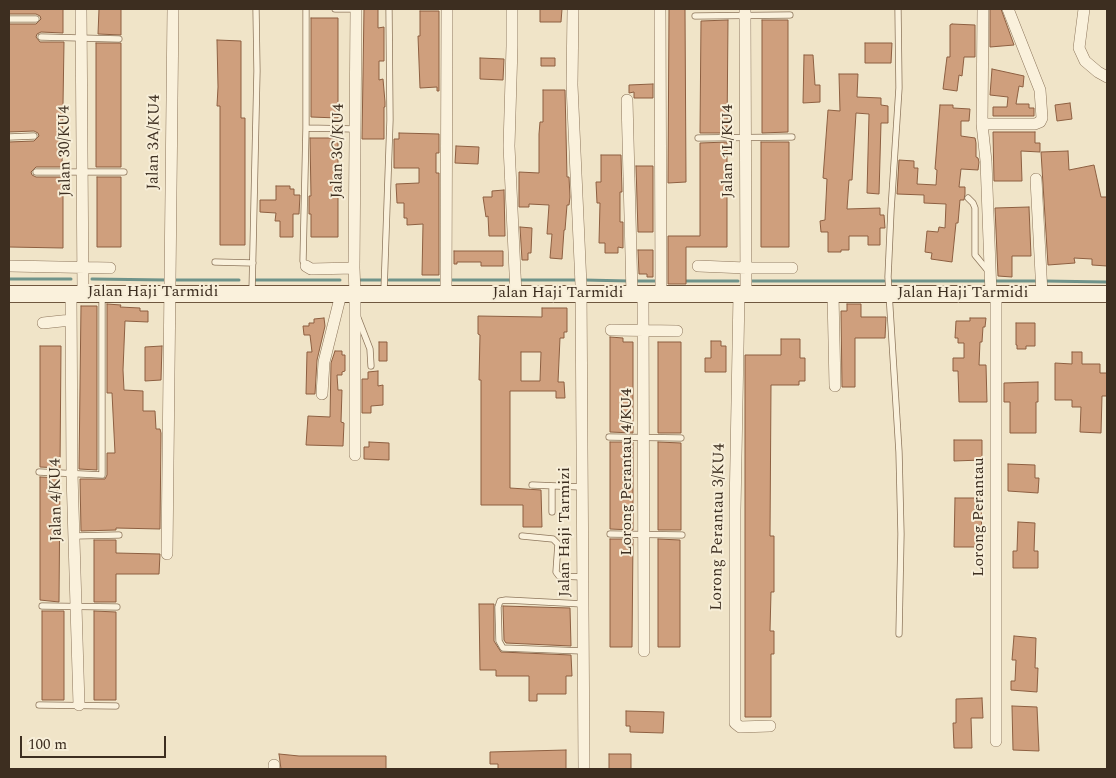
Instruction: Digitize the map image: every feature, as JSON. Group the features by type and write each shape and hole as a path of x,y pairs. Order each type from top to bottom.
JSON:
{"street":[{"name":"Jalan 30/KU4","path":"77,293 82,267 81,9"},
{"name":"Jalan 3A/KU4","path":"167,554 172,9"},
{"name":"Jalan 3C/KU4","path":"348,294 354,268 356,9"},
{"path":"446,294 447,9"},
{"path":"512,9 509,146 516,290"},
{"name":"Jalan Haji Tarmizi","path":"573,9 572,85 581,263 584,769"},
{"path":"660,9 661,294"},
{"name":"Lorong Perantau","path":"983,9 982,124 986,161 993,292 996,741"},
{"path":"982,124 1035,124 1040,122 1042,118 1040,90 1008,9"},
{"path":"1084,9 1079,48 1085,61 1098,72 1107,76"},
{"name":"Jalan 1L/KU4","path":"742,294 746,268 745,12"},
{"name":"Lorong Perantau 4/KU4","path":"627,100 638,294 644,329 644,651"},
{"path":"1036,179 1042,294"},
{"path":"9,266 110,268"},
{"path":"306,266 311,269 354,268"},
{"path":"698,266 792,268"},
{"name":"Jalan Haji Tarmidi","path":"9,294 102,293 170,284 252,294 446,294 516,290 580,294 833,295 993,292 1107,294"},
{"name":"Jalan 4/KU4","path":"77,293 71,320 72,474 78,705"},
{"path":"348,294 354,311 355,455"},
{"path":"322,394 324,362 348,294"},
{"name":"Lorong Perantau 3/KU4","path":"742,294 734,520 735,723 740,727 770,726"},
{"path":"833,295 835,386"},
{"path":"43,322 71,320"},
{"path":"610,330 644,329 677,331"}],"lane":[{"path":"252,294 257,71 256,9"},
{"path":"306,9 303,261 306,266"},
{"path":"335,9 356,9"},
{"path":"384,294 390,120 389,9"},
{"path":"898,9 899,88 891,210 889,294 899,452 901,534 899,634"},
{"path":"696,16 745,12 790,15"},
{"path":"9,19 36,19"},
{"path":"41,37 119,39"},
{"path":"306,128 355,129"},
{"path":"9,137 34,136"},
{"path":"698,138 792,138"},
{"path":"36,172 124,172"},
{"path":"968,198 975,208 976,255 991,274"},
{"path":"215,262 253,263"},
{"path":"39,472 102,475 102,293"},
{"path":"354,311 363,328 370,349 371,366"},
{"path":"609,437 681,438"},
{"path":"532,485 582,487"},
{"path":"552,486 552,512"},
{"path":"610,534 682,535"},
{"path":"74,536 119,535"},
{"path":"522,536 554,539 558,544 556,572 560,576 583,577"},
{"path":"583,604 506,600 500,601 498,607 499,641 503,648 583,651"},
{"path":"42,606 117,607"},
{"path":"39,705 116,706"}],"building":[{"path":"9,9 63,9 63,33 41,32 36,37 40,42 64,42 62,167 36,167 31,172 36,177 63,177 63,248 9,247 9,142 34,141 39,136 34,131 9,132 9,24 36,24 41,19 36,14 9,14"},
{"path":"99,9 121,9 121,35 98,34"},
{"path":"364,9 378,9 378,28 384,27 384,61 379,61 379,80 383,79 385,102 384,139 362,139"},
{"path":"540,9 562,9 561,22 540,22"},
{"path":"669,9 685,9 686,182 668,183"},
{"path":"990,9 1001,9 1014,45 990,47"},
{"path":"420,11 439,11 439,91 437,91 437,87 420,88 418,36 420,36"},
{"path":"311,18 338,18 338,118 311,117"},
{"path":"728,20 727,133 700,133 701,21"},
{"path":"762,20 788,20 788,132 762,133"},
{"path":"950,25 975,25 975,57 964,57 962,76 959,75 957,91 943,89 947,57 950,57"},
{"path":"217,40 241,41 241,118 245,118 245,245 220,245 220,106 217,106"},
{"path":"96,43 121,43 121,167 96,167"},
{"path":"865,43 892,43 891,63 865,63"},
{"path":"804,55 813,55 815,85 820,85 820,102 803,103"},
{"path":"480,58 504,59 503,80 480,79"},
{"path":"541,58 555,58 555,66 541,66"},
{"path":"992,69 1024,76 1023,87 1019,86 1016,104 1029,104 1029,108 1034,108 1034,116 993,116 993,107 1007,107 1008,97 990,95"},
{"path":"839,74 858,74 857,97 881,98 881,105 888,106 888,123 881,123 879,194 867,193 869,114 856,113 852,180 849,180 847,209 880,208 880,215 884,215 885,228 880,228 880,245 868,245 868,236 849,236 849,250 828,252 828,232 821,232 820,221 825,220 827,179 823,178 828,110 840,111"},
{"path":"653,84 653,98 634,98 634,92 629,93 629,85"},
{"path":"543,90 565,90 567,177 569,177 570,197 569,205 567,205 562,259 550,258 552,234 547,234 549,205 529,204 529,207 519,207 519,172 539,173 539,134 540,122 543,122"},
{"path":"1070,103 1072,119 1057,121 1055,105"},
{"path":"940,105 953,105 953,108 970,109 969,121 961,121 961,136 975,138 976,157 979,162 978,170 961,169 959,187 965,187 965,194 964,200 960,200 952,262 931,259 932,253 925,252 927,231 938,232 939,227 945,228 946,204 924,203 924,195 897,194 899,160 914,161 914,168 918,168 917,184 936,185 937,170 935,169"},
{"path":"993,132 1035,132 1035,143 1040,143 1040,152 1021,151 1022,181 994,181"},
{"path":"399,133 439,134 439,153 436,153 436,173 439,173 439,275 422,275 423,224 407,225 407,218 404,218 404,203 397,203 396,184 419,183 419,168 394,168 394,139 399,139"},
{"path":"310,138 338,138 338,237 311,237 311,214 309,214 309,196 311,196"},
{"path":"727,142 727,247 686,247 686,284 668,284 668,236 700,236 700,143"},
{"path":"761,142 789,142 789,247 761,247"},
{"path":"456,146 479,147 478,164 455,163"},
{"path":"1068,151 1069,170 1094,165 1101,197 1107,197 1107,266 1092,265 1092,259 1074,258 1075,263 1048,265 1041,152"},
{"path":"601,155 621,155 622,192 620,192 620,222 623,222 623,248 618,247 618,253 605,253 605,243 599,243 600,203 597,203 596,182 601,182"},
{"path":"636,166 653,166 653,232 638,232"},
{"path":"97,177 121,177 121,247 97,247"},
{"path":"276,186 290,186 290,189 294,189 294,195 300,195 299,214 293,214 293,237 280,237 280,221 275,221 276,213 260,212 260,200 276,200"},
{"path":"504,190 505,236 489,236 488,216 486,217 483,197 492,197 492,191"},
{"path":"1029,207 1031,256 1012,256 1012,277 998,276 995,208"},
{"path":"520,227 532,228 531,253 528,253 528,260 522,260"},
{"path":"638,250 653,250 653,277 647,277 647,274 639,274"},
{"path":"454,251 503,251 503,266 481,266 481,262 457,262 457,264 454,264"},
{"path":"107,304 140,308 140,311 148,311 148,322 125,321 124,390 143,391 143,411 155,411 156,429 160,429 160,529 116,528 116,530 81,531 80,479 105,479 107,475 107,453 115,453 112,393 107,393"},
{"path":"847,304 861,304 861,317 886,317 885,338 855,338 855,387 842,387 841,311 847,311"},
{"path":"81,306 97,306 97,470 79,469"},
{"path":"542,308 567,308 567,332 564,332 564,338 560,338 558,382 564,382 565,398 556,398 556,391 510,391 510,488 541,490 542,527 523,527 523,505 481,505 481,380 479,380 480,335 478,334 478,316 542,317","holes":["521,352 541,352 540,381 521,381"]},
{"path":"324,318 325,326 317,360 315,394 306,394 307,352 312,352 310,335 304,335 303,326 309,326 309,323 314,323 314,319"},
{"path":"970,318 986,318 982,342 980,342 979,365 986,365 987,402 959,402 958,371 953,371 953,358 964,358 964,343 958,343 958,338 955,338 956,321 970,321"},
{"path":"1016,323 1035,323 1035,346 1017,349"},
{"path":"610,337 623,338 623,342 633,342 633,433 610,432"},
{"path":"781,339 800,339 800,358 805,358 805,381 799,381 799,385 771,385 770,536 774,536 774,592 771,592 770,631 774,631 774,654 771,654 771,717 745,717 745,355 781,355"},
{"path":"711,341 721,341 721,346 726,346 726,372 705,372 705,358 711,358"},
{"path":"379,342 387,342 387,361 379,361"},
{"path":"658,342 681,342 681,433 658,433"},
{"path":"40,346 61,346 60,468 40,467"},
{"path":"162,346 161,380 145,381 145,347"},
{"path":"335,351 342,351 342,355 345,355 345,371 342,372 342,375 337,375 338,390 342,390 341,422 344,423 343,446 306,445 308,416 330,417 331,363"},
{"path":"1072,352 1082,352 1082,364 1100,364 1100,373 1107,373 1107,396 1102,396 1101,433 1080,432 1081,407 1072,407 1072,400 1055,400 1055,363 1072,364"},
{"path":"378,371 378,386 383,385 383,405 371,406 371,413 362,413 362,379 368,379 368,372"},
{"path":"1038,382 1036,433 1010,433 1010,402 1004,402 1004,383"},
{"path":"954,440 982,440 982,460 954,461"},
{"path":"369,442 389,443 389,460 364,459 364,447 369,447"},
{"path":"610,442 633,442 633,530 610,529"},
{"path":"658,442 681,443 681,530 658,530"},
{"path":"1008,464 1035,465 1035,478 1039,478 1038,493 1008,491"},
{"path":"40,477 60,478 59,602 40,600"},
{"path":"955,498 981,498 982,547 954,547"},
{"path":"1018,522 1035,523 1034,551 1038,551 1038,568 1013,568 1013,551 1017,551"},
{"path":"610,539 633,539 632,647 610,647"},
{"path":"658,539 680,540 680,647 658,647"},
{"path":"94,540 116,540 116,553 160,554 159,574 116,574 116,602 94,602"},
{"path":"479,604 494,604 494,641 501,652 571,655 572,676 566,676 566,694 537,694 537,701 529,701 529,676 496,676 496,670 480,670"},
{"path":"503,606 570,608 571,646 506,643 504,640"},
{"path":"42,611 64,611 64,700 42,700"},
{"path":"94,611 116,612 116,700 94,700"},
{"path":"1014,636 1036,638 1035,668 1038,668 1037,692 1011,690 1011,681 1015,681 1016,660 1012,660"},
{"path":"982,698 983,718 971,718 972,748 954,748 953,723 956,723 956,699"},
{"path":"1012,706 1037,707 1039,751 1013,750"},
{"path":"626,711 664,712 663,733 630,732 630,726 626,726"},
{"path":"566,750 566,769 498,769 498,764 490,764 490,752"},
{"path":"279,754 299,756 386,756 386,769 281,769"},
{"path":"609,754 631,754 631,769 609,769"}],"waterway":[{"path":"9,279 71,279"},
{"path":"92,279 166,280"},
{"path":"173,280 239,280"},
{"path":"255,280 340,280"},
{"path":"358,280 381,280"},
{"path":"389,280 442,280"},
{"path":"451,280 513,280"},
{"path":"519,280 578,280"},
{"path":"584,280 629,281"},
{"path":"634,281 656,281"},
{"path":"684,281 738,281"},
{"path":"752,281 884,281"},
{"path":"891,281 986,281"},
{"path":"994,281 1039,281"},
{"path":"1045,281 1107,282"}]}
